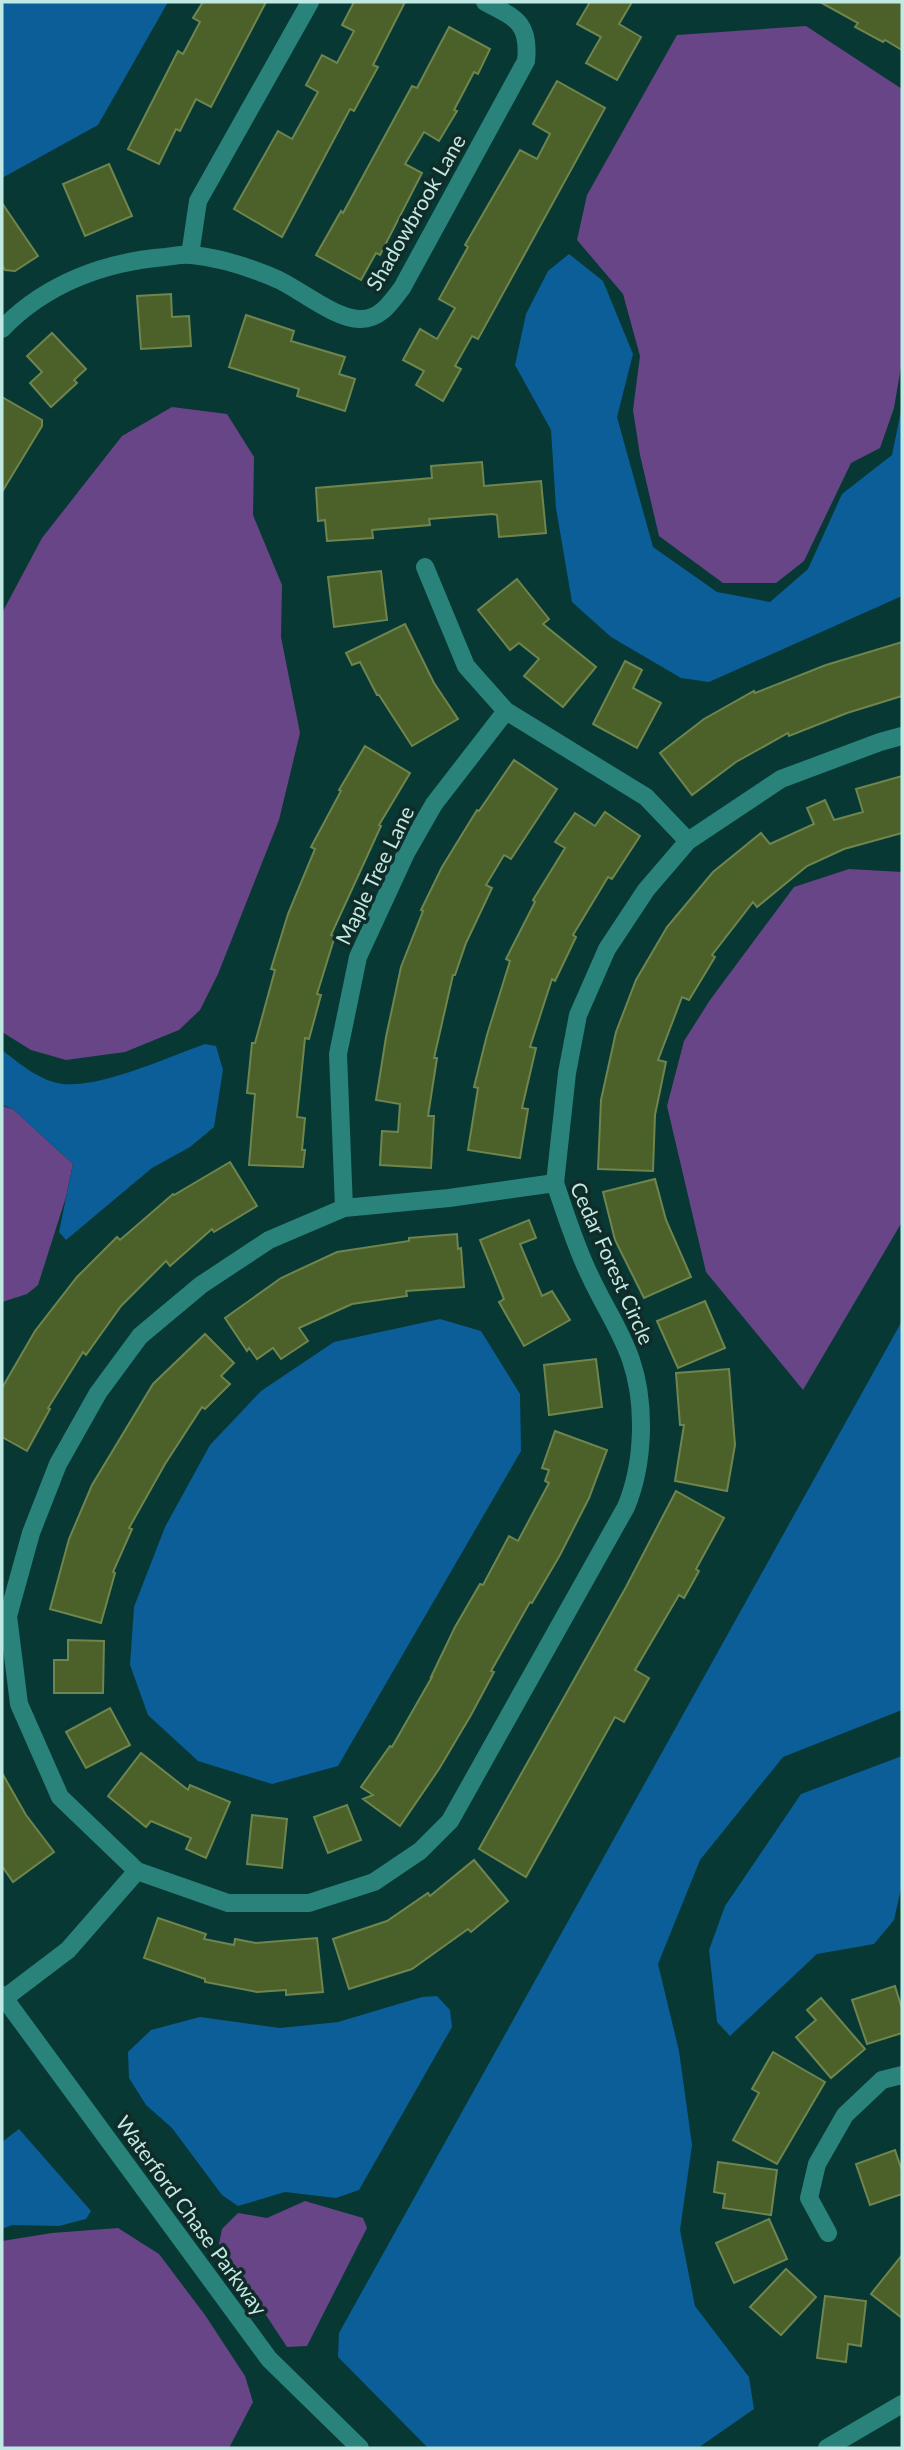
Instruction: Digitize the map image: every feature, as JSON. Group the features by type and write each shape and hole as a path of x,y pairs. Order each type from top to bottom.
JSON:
{"street":[{"path":"190,255 198,201 310,2"},
{"name":"Shadowbrook Lane","path":"2,329 41,296 106,266 142,259 190,255 238,265 279,280 347,317 361,319 376,316 402,288 526,61 528,43 523,26 485,2"},
{"path":"425,568 466,666 506,710 646,797 688,841"},
{"name":"Maple Tree Lane","path":"344,1208 338,1054 358,957 406,853 434,804 506,710"},
{"path":"555,1183 567,1073 578,1015 607,949 646,890 688,841 780,779 902,736"},
{"name":"Cedar Forest Circle","path":"555,1183 590,1278 612,1316 631,1362 640,1408 639,1455 633,1489 625,1507 450,1821 420,1851 374,1882 309,1903 228,1903 137,1871 60,1797 19,1704 8,1616 31,1533 58,1464 98,1394 139,1336 201,1285 269,1240 344,1208 449,1198 555,1183"},
{"path":"2,1998 68,1950 137,1871"},
{"name":"Waterford Chase Parkway","path":"2,1998 269,2359 360,2448"},
{"path":"828,2233 810,2198 817,2165 845,2115 882,2080 902,2075"},
{"path":"827,2448 902,2404"}],"shaded area":[{"path":"806,26 902,89 902,361 894,408 880,448 851,463 804,561 776,583 723,583 659,536 640,455 633,410 640,356 623,294 577,240 587,195 677,35"},
{"path":"172,407 227,414 254,457 253,515 282,585 281,637 300,733 279,820 218,974 200,1010 179,1030 125,1052 66,1060 31,1050 2,1032 2,613 42,538 122,436"},
{"path":"849,869 902,872 902,1222 803,1390 706,1272 667,1106 684,1041 710,1000 794,887"},
{"path":"2,1106 13,1109 73,1164 66,1197 38,1285 27,1294 2,1302"},
{"path":"305,2201 363,2218 367,2228 307,2346 287,2347 219,2244 222,2229 238,2213 267,2218"},
{"path":"118,2228 159,2254 205,2315 245,2376 253,2402 229,2448 2,2448 2,2241 52,2233"}],"water":[{"path":"2,2 168,2 98,125 2,178"},
{"path":"569,254 603,281 633,354 617,417 653,547 717,592 770,602 808,569 842,494 892,455 902,406 902,596 709,682 681,678 611,637 572,602 556,508 551,430 515,365 526,314 548,271"},
{"path":"205,1044 216,1046 223,1070 214,1127 190,1147 152,1168 66,1240 59,1232 73,1164 13,1109 2,1105 2,1050 46,1079 63,1084 78,1084 115,1077"},
{"path":"440,1319 481,1331 520,1394 521,1451 338,1766 272,1784 198,1761 148,1715 130,1665 134,1607 165,1527 210,1445 261,1391 334,1342"},
{"path":"902,1321 902,1710 783,1757 700,1860 658,1964 679,2051 692,2145 680,2230 695,2306 749,2377 754,2409 698,2448 428,2448 338,2357 339,2333"},
{"path":"902,1756 902,1884 894,1920 874,1944 817,1954 730,2036 717,2022 709,1950 725,1906 801,1794"},
{"path":"437,1996 450,2010 452,2027 359,2190 336,2198 285,2192 238,2206 222,2195 172,2128 146,2105 129,2078 128,2052 151,2030 200,2017 280,2028 338,2022 422,1997"},
{"path":"19,2129 91,2211 86,2219 59,2226 12,2225 2,2229 2,2142"}],"building":[{"path":"203,2 266,2 211,107 196,99 180,131 176,129 159,164 128,149 178,51 183,54 200,22 193,18"},
{"path":"354,2 405,2 373,65 378,67 354,111 350,109 282,237 234,209 278,131 292,139 318,92 306,85 322,55 337,63 354,31 342,25"},
{"path":"590,2 632,2 619,24 641,37 617,80 586,63 601,37 577,24"},
{"path":"820,2 902,2 902,50 855,27 858,23"},
{"path":"449,27 490,49 478,74 474,72 454,110 457,111 439,141 424,132 405,164 422,173 380,255 376,253 361,280 316,255 341,211 343,213 412,86 417,88"},
{"path":"557,81 605,108 478,339 472,336 455,366 461,369 443,401 416,385 424,371 403,360 420,329 437,339 455,308 439,299 468,247 465,245 520,150 537,159 550,134 533,124"},
{"path":"109,164 132,216 85,236 63,184"},
{"path":"2,203 38,256 15,271 5,270 2,265"},
{"path":"171,294 172,317 189,316 191,346 141,349 137,296"},
{"path":"246,315 294,331 291,341 345,357 339,374 355,379 345,411 297,396 299,389 229,367"},
{"path":"52,333 86,369 74,380 77,383 51,407 30,383 42,372 27,356"},
{"path":"2,397 42,420 42,426 2,492"},
{"path":"482,462 484,486 541,481 546,533 499,537 497,515 493,514 429,519 430,525 372,530 373,538 327,541 325,520 318,521 316,488 432,478 431,466"},
{"path":"381,571 387,620 334,627 328,577"},
{"path":"517,579 549,619 543,624 596,667 563,707 524,676 539,659 519,643 510,650 478,610"},
{"path":"405,624 434,683 458,719 412,746 377,695 360,662 352,665 346,653"},
{"path":"902,642 902,696 847,713 789,736 788,733 736,762 692,795 660,753 704,719 754,691 755,693 826,665"},
{"path":"625,661 642,670 633,688 661,703 637,748 593,724"},
{"path":"365,746 410,773 379,825 381,826 331,935 335,936 317,994 321,995 309,1039 305,1038 297,1117 305,1118 303,1167 249,1165 255,1094 247,1093 252,1043 255,1043 275,970 271,969 288,914 315,849 311,847 341,791 339,790"},
{"path":"514,760 557,789 511,859 504,855 486,885 492,888 453,975 434,1058 437,1058 428,1116 434,1116 431,1168 380,1165 382,1131 398,1132 400,1104 376,1100 401,967 423,911 421,910 442,867 477,810 479,811"},
{"path":"902,776 902,833 844,849 807,866 757,907 753,902 712,955 715,957 689,1000 682,997 658,1060 666,1062 655,1115 653,1171 598,1169 601,1100 616,1032 636,980 667,927 713,872 761,833 770,844 814,824 807,808 825,800 834,820 863,812 856,789"},
{"path":"605,812 640,836 612,879 608,877 573,935 576,937 555,981 552,979 530,1047 536,1048 522,1108 528,1109 520,1158 468,1150 478,1088 474,1087 510,961 506,959 535,902 533,900 565,848 555,842 575,813 595,826"},
{"path":"230,1162 257,1206 214,1232 212,1229 170,1266 166,1261 121,1306 86,1355 83,1352 48,1408 50,1409 27,1451 2,1437 2,1388 35,1331 77,1277 117,1237 120,1240 173,1194"},
{"path":"655,1179 666,1220 691,1277 644,1298 615,1240 603,1192"},
{"path":"529,1220 536,1238 520,1244 542,1296 552,1291 570,1320 524,1346 499,1302 504,1299 480,1240"},
{"path":"457,1234 458,1249 461,1248 464,1287 406,1291 407,1296 352,1304 299,1328 308,1341 281,1359 273,1348 257,1359 249,1348 247,1351 225,1318 281,1278 337,1252 409,1241 409,1238"},
{"path":"705,1301 725,1348 678,1368 657,1321"},
{"path":"205,1334 234,1363 221,1376 230,1384 205,1409 202,1407 165,1464 129,1528 132,1529 113,1572 115,1573 101,1623 50,1609 69,1539 92,1485 153,1384"},
{"path":"596,1359 602,1407 549,1415 544,1365"},
{"path":"729,1369 735,1445 727,1491 675,1481 684,1425 680,1425 676,1373"},
{"path":"555,1431 607,1450 589,1498 560,1555 491,1671 494,1672 471,1715 439,1769 400,1826 363,1799 373,1795 361,1787 390,1746 392,1747 432,1677 455,1627 480,1584 483,1585 509,1536 518,1541 549,1483 545,1481 549,1470 542,1468"},
{"path":"676,1491 724,1518 696,1569 699,1571 684,1598 679,1595 635,1670 649,1678 624,1722 615,1717 526,1877 479,1849 626,1587"},
{"path":"68,1640 104,1641 103,1693 54,1693 54,1660 68,1660"},
{"path":"110,1708 130,1745 86,1768 66,1732"},
{"path":"141,1753 188,1790 190,1785 230,1802 206,1858 186,1849 191,1838 151,1821 146,1827 108,1796"},
{"path":"2,1773 26,1815 54,1852 13,1882 2,1866"},
{"path":"347,1805 361,1840 328,1853 314,1817"},
{"path":"252,1815 287,1819 282,1868 247,1864"},
{"path":"474,1860 508,1901 471,1932 468,1929 412,1969 349,1989 333,1939 387,1921 428,1893 430,1896"},
{"path":"158,1918 206,1934 204,1939 234,1945 235,1939 256,1943 317,1938 323,1992 286,1995 286,1990 257,1992 205,1982 205,1979 144,1958"},
{"path":"895,1986 902,2009 902,2033 867,2044 852,2000"},
{"path":"821,1998 865,2049 831,2078 796,2037 816,2020 807,2010"},
{"path":"773,2052 825,2082 777,2164 733,2140 759,2093 752,2089"},
{"path":"895,2150 902,2171 902,2194 870,2205 856,2164"},
{"path":"718,2162 777,2170 771,2215 723,2208 725,2194 714,2192"},
{"path":"769,2219 787,2259 734,2283 716,2243"},
{"path":"902,2255 902,2318 871,2294"},
{"path":"786,2269 816,2297 781,2335 750,2307"},
{"path":"825,2296 866,2301 861,2346 848,2344 846,2362 817,2358"}]}
